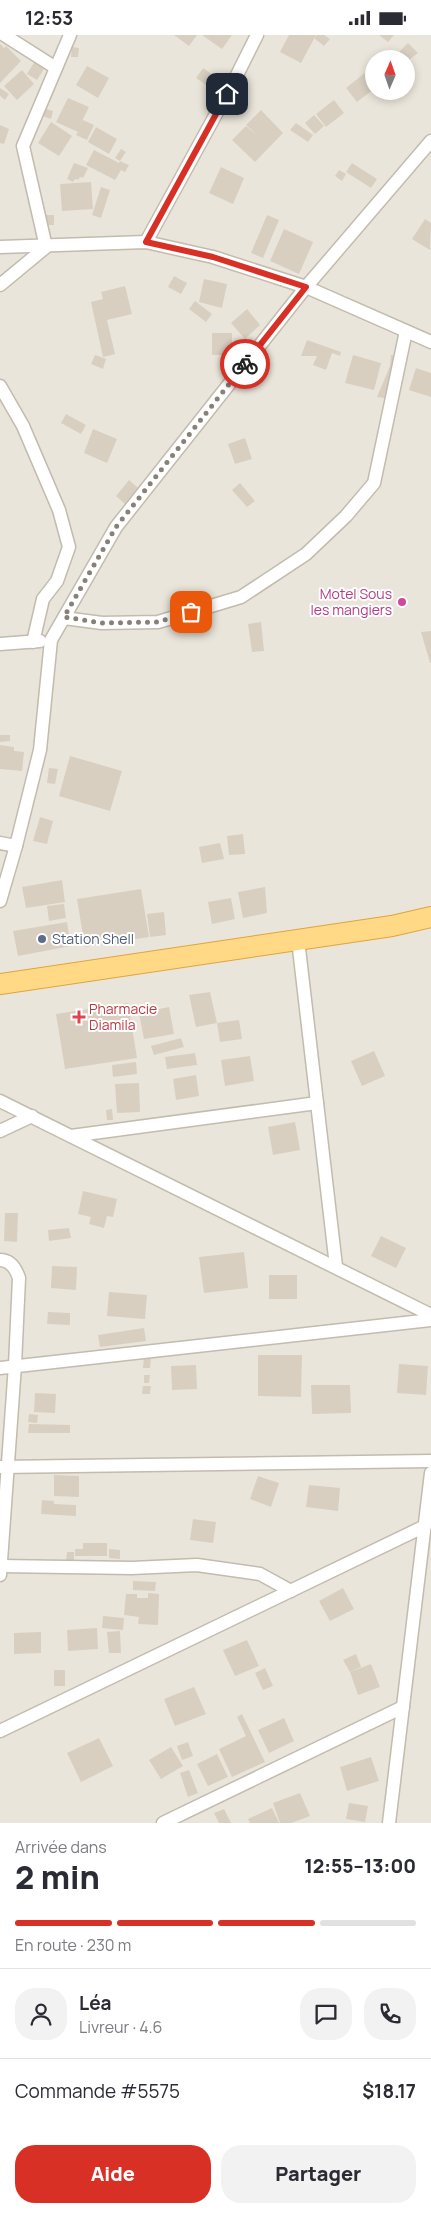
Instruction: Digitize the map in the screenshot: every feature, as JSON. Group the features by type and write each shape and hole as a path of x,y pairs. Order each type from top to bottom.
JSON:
{"highway":[{"path":"0,985 392,926 431,917"}],"street":[{"path":"4,35 56,68"},
{"path":"46,247 23,146 70,35"},
{"path":"146,242 234,83 257,35"},
{"path":"0,901 40,750 51,640 64,617 116,527 306,287 431,141"},
{"path":"0,247 46,247 146,242 213,257 306,287 431,342"},
{"path":"0,285 46,247"},
{"path":"64,617 102,623 158,622 241,597 306,554 346,516 374,483 406,331"},
{"path":"0,386 23,427 59,510 69,547 57,581 44,599 33,642"},
{"path":"0,644 51,640"},
{"path":"0,843 16,846"},
{"path":"298,940 336,1266"},
{"path":"0,1101 336,1266 431,1315"},
{"path":"71,1136 317,1103"},
{"path":"0,1131 32,1117"},
{"path":"0,1260 15,1266 19,1278 15,1365 4,1467 0,1569 132,1568 197,1565 260,1574 290,1591"},
{"path":"0,1368 431,1320"},
{"path":"4,1467 431,1461"},
{"path":"389,1823 431,1473"},
{"path":"0,1731 425,1526"},
{"path":"163,1823 403,1707"}],"shaded area":[{"path":"0,35 431,35 431,1823 0,1823"}],"building":[{"path":"174,35 197,35 189,46"},
{"path":"202,35 232,35 222,49"},
{"path":"289,35 316,35 301,63 280,52"},
{"path":"317,35 324,35 330,39 324,46 314,38"},
{"path":"379,35 394,35 388,42"},
{"path":"408,43 415,50 401,50"},
{"path":"0,44 4,48 6,46 21,61 0,83"},
{"path":"72,47 79,48 78,57 71,57"},
{"path":"35,61 45,67 37,80 27,74"},
{"path":"87,66 109,78 98,98 76,85"},
{"path":"203,68 223,82 216,92 196,78"},
{"path":"22,70 34,84 17,100 4,86"},
{"path":"365,73 365,96 357,102 346,88"},
{"path":"0,88 9,94 5,100 0,96"},
{"path":"68,98 89,107 80,125 83,120 94,125 87,140 76,135 78,132 56,122"},
{"path":"334,100 344,113 326,127 316,114"},
{"path":"46,109 53,111 51,119 43,116"},
{"path":"261,110 283,133 255,162 232,140 246,126 259,137 246,125"},
{"path":"314,115 324,126 315,134 305,123"},
{"path":"51,122 72,136 59,156 38,143"},
{"path":"296,123 313,135 308,142 290,130"},
{"path":"0,125 9,129 4,144 0,143"},
{"path":"96,127 117,139 109,154 88,142"},
{"path":"121,149 126,152 120,161 115,158"},
{"path":"94,150 119,163 120,161 129,165 125,172 121,170 115,180 86,165"},
{"path":"74,163 88,168 83,178 75,179 73,182 67,179"},
{"path":"352,163 377,179 371,188 346,172"},
{"path":"221,167 244,178 233,204 209,193"},
{"path":"339,170 346,174 342,181 335,176"},
{"path":"91,182 93,209 62,211 60,184"},
{"path":"101,187 110,190 101,218 92,215"},
{"path":"45,215 54,215 54,225 45,225"},
{"path":"267,215 279,220 263,258 251,253"},
{"path":"425,219 431,223 430,250 412,239"},
{"path":"284,229 313,242 299,274 270,261"},
{"path":"174,276 187,283 181,294 168,287"},
{"path":"204,279 227,284 222,308 199,302"},
{"path":"125,286 132,314 107,320 115,354 103,357 91,302 103,299 101,292"},
{"path":"195,301 212,314 206,322 189,309"},
{"path":"247,309 260,325 245,339 231,323"},
{"path":"212,333 232,333 232,355 212,355"},
{"path":"307,340 341,352 340,356 332,353 326,370 313,365 317,356 301,356"},
{"path":"95,355 106,359 103,369 91,364"},
{"path":"353,355 381,363 374,390 345,383"},
{"path":"391,355 397,356 391,399 377,397 390,366"},
{"path":"416,368 431,373 431,397 409,390"},
{"path":"66,414 86,425 81,434 61,423"},
{"path":"93,429 117,439 107,463 84,453"},
{"path":"245,438 252,459 235,464 228,444"},
{"path":"129,480 138,488 125,504 116,496"},
{"path":"240,483 255,501 247,507 232,490"},
{"path":"261,622 264,651 252,652 248,624"},
{"path":"431,631 431,663 430,663 421,632"},
{"path":"0,735 10,735 10,741 0,742"},
{"path":"0,745 14,747 14,751 24,752 22,771 0,769"},
{"path":"70,756 122,771 110,811 59,796"},
{"path":"49,768 58,769 55,784 47,783"},
{"path":"40,817 53,821 47,844 33,841"},
{"path":"243,834 245,854 229,855 227,836"},
{"path":"220,843 224,859 202,863 199,847"},
{"path":"62,880 65,902 26,908 22,887"},
{"path":"265,887 267,913 243,918 238,892"},
{"path":"141,889 149,937 85,947 77,899"},
{"path":"231,898 235,919 212,924 208,902"},
{"path":"64,904 66,918 49,921 47,906"},
{"path":"164,912 166,935 150,937 147,914"},
{"name":"Station Shell","path":"67,922 71,946 18,956 13,931"},
{"path":"210,992 217,1023 196,1027 189,995"},
{"path":"128,1003 137,1058 65,1069 56,1014"},
{"path":"169,1007 174,1034 144,1039 139,1013"},
{"path":"239,1020 242,1039 220,1042 217,1023"},
{"path":"181,1038 184,1047 154,1055 151,1046"},
{"path":"374,1051 385,1076 362,1086 351,1061"},
{"path":"195,1053 197,1065 167,1069 165,1057"},
{"path":"250,1056 254,1081 225,1086 221,1060"},
{"path":"136,1062 137,1074 113,1077 112,1065"},
{"path":"196,1075 199,1096 176,1100 173,1079"},
{"path":"139,1083 140,1112 117,1113 115,1084"},
{"path":"112,1109 113,1120 107,1120 106,1110"},
{"path":"295,1122 300,1150 273,1155 268,1127"},
{"path":"83,1191 117,1199 113,1217 107,1216 104,1228 89,1224 91,1217 78,1214"},
{"path":"5,1213 18,1213 17,1242 4,1241"},
{"path":"69,1228 71,1238 49,1241 48,1230"},
{"path":"381,1236 406,1248 396,1268 371,1256"},
{"path":"244,1252 248,1288 204,1293 199,1257"},
{"path":"52,1266 77,1267 76,1290 51,1288"},
{"path":"269,1275 297,1275 297,1299 269,1299"},
{"path":"109,1292 147,1295 145,1319 107,1316"},
{"path":"48,1312 70,1313 70,1325 47,1324"},
{"path":"144,1328 146,1341 100,1347 98,1335"},
{"path":"258,1355 302,1355 301,1397 258,1396"},
{"path":"144,1357 151,1358 150,1368 143,1368"},
{"path":"399,1364 428,1366 426,1395 397,1393"},
{"path":"196,1365 197,1389 172,1390 171,1366"},
{"path":"144,1375 150,1375 149,1383 144,1383"},
{"path":"311,1385 350,1385 351,1413 312,1414"},
{"path":"143,1386 151,1386 150,1394 142,1394"},
{"path":"35,1393 56,1394 55,1413 34,1412"},
{"path":"29,1414 38,1415 37,1423 28,1422"},
{"path":"29,1424 70,1425 70,1433 28,1433"},
{"path":"54,1475 79,1476 79,1497 54,1496"},
{"path":"258,1476 279,1483 271,1507 250,1499"},
{"path":"309,1485 340,1488 338,1511 306,1507"},
{"path":"42,1500 54,1501 54,1504 76,1505 76,1516 41,1514"},
{"path":"193,1519 216,1522 213,1543 190,1540"},
{"path":"83,1543 107,1543 107,1556 75,1556 75,1549 83,1549"},
{"path":"109,1549 120,1550 120,1559 109,1558"},
{"path":"67,1552 74,1552 74,1561 66,1561"},
{"path":"133,1581 156,1582 155,1591 133,1590"},
{"path":"343,1588 354,1609 330,1621 319,1601"},
{"path":"148,1593 159,1594 158,1625 138,1624 139,1617 124,1615 126,1594 137,1594 137,1598 148,1598"},
{"path":"103,1616 124,1618 123,1630 102,1628"},
{"path":"97,1628 98,1649 68,1651 67,1630"},
{"path":"120,1631 121,1653 109,1653 107,1632"},
{"path":"41,1632 41,1653 14,1654 14,1633"},
{"path":"247,1640 259,1666 235,1676 223,1650"},
{"path":"356,1654 361,1667 350,1672 343,1660"},
{"path":"371,1664 380,1687 358,1695 350,1672"},
{"path":"265,1668 273,1686 263,1690 255,1673"},
{"path":"54,1670 65,1670 65,1686 54,1686"},
{"path":"194,1687 206,1714 175,1726 164,1699"},
{"path":"242,1714 265,1762 232,1777 219,1749 246,1736 237,1717"},
{"path":"284,1718 294,1741 269,1753 258,1730"},
{"path":"99,1738 113,1766 81,1782 67,1753"},
{"path":"188,1742 193,1756 182,1760 177,1746"},
{"path":"171,1747 183,1766 161,1779 149,1760"},
{"path":"217,1754 228,1777 208,1786 197,1764"},
{"path":"371,1757 379,1781 347,1791 340,1767"},
{"path":"189,1770 198,1793 188,1797 180,1773"},
{"path":"300,1793 310,1816 291,1823 280,1823 273,1803"},
{"path":"349,1803 368,1806 365,1822 346,1819"},
{"path":"272,1808 279,1823 250,1823 248,1819"},
{"path":"224,1809 231,1823 219,1823 214,1813"}],"way so far":[{"path":"191,612 158,622 102,623 64,617 116,527 245,364"}],"place":[{"name":"Motel Sous les mangiers","path":"402,602"},
{"name":"Station Shell","path":"42,939"},
{"name":"Pharmacie Diamila","path":"79,1017"}],"route":[{"path":"227,94 146,242 213,257 306,287 245,364"}]}
